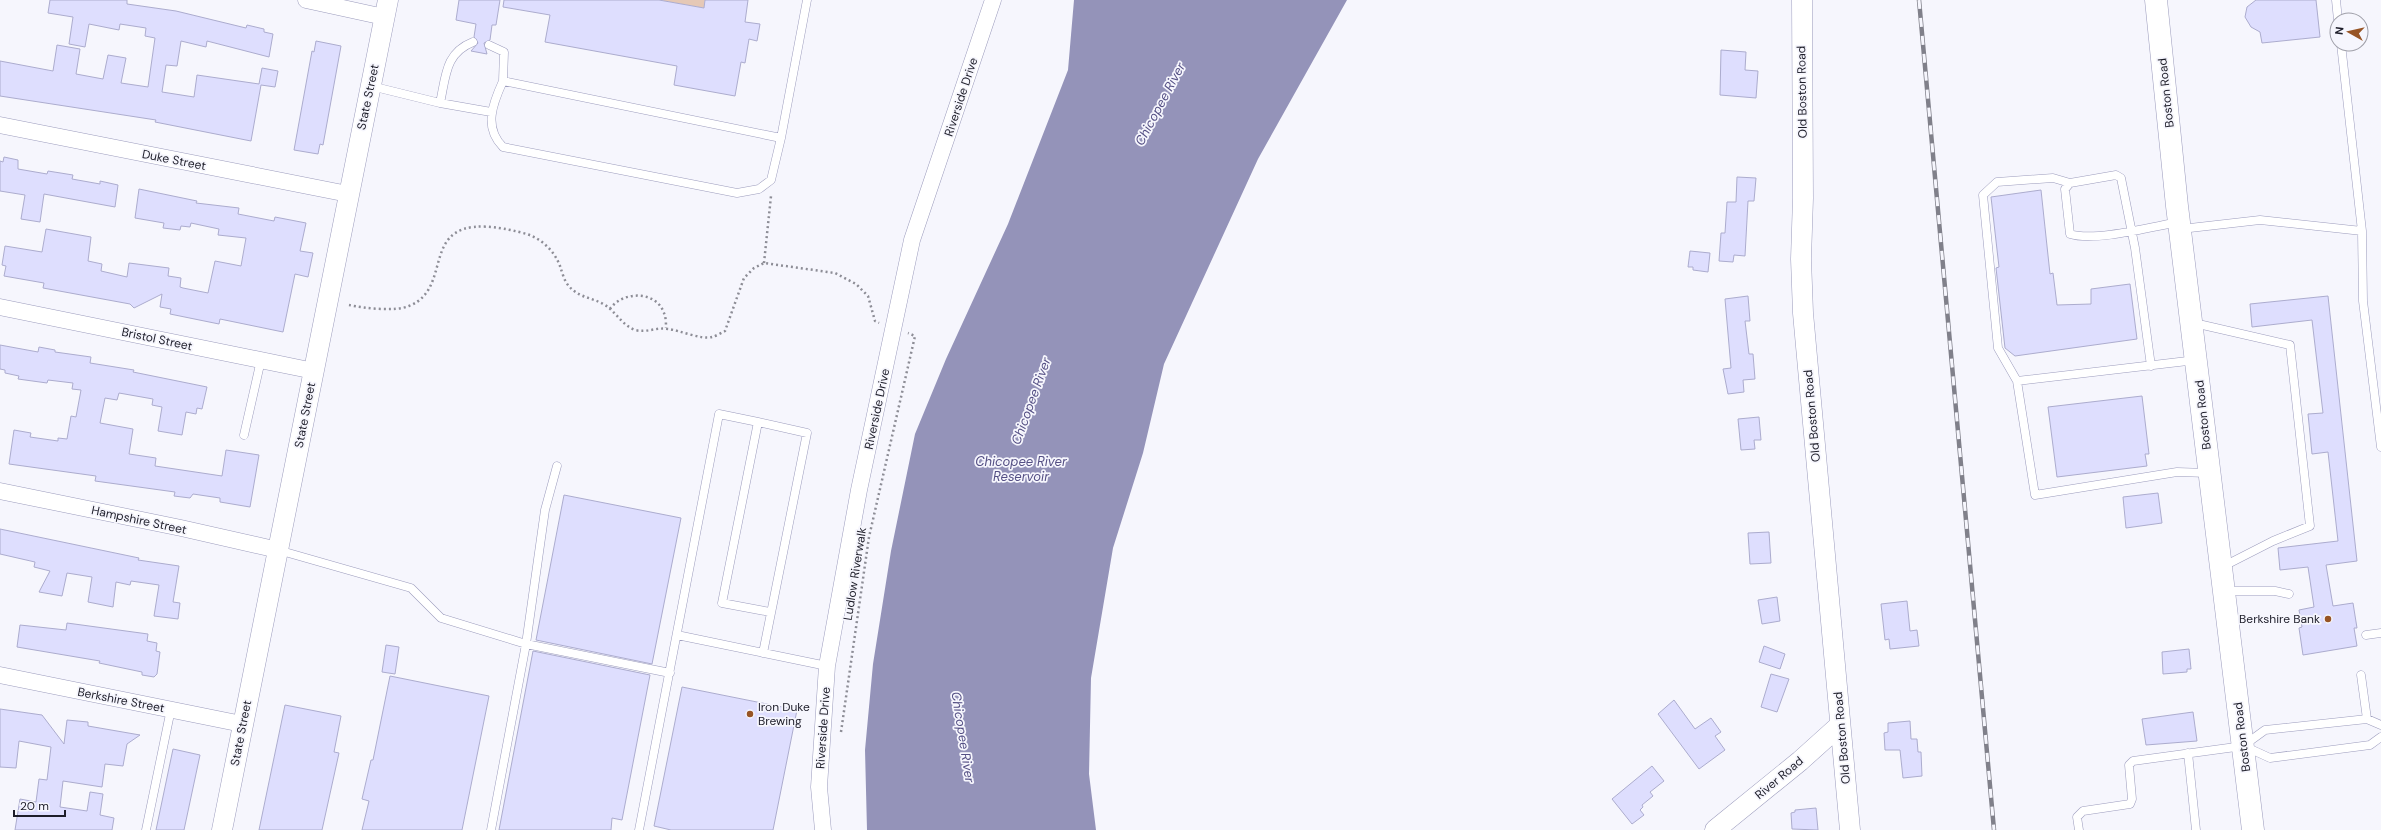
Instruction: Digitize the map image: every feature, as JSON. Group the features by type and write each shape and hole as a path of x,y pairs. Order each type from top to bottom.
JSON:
{"main road":[{"name":"Boston Road","path":"2156,0 2180,226 2253,830"}],"street":[{"path":"306,0 386,8"},
{"name":"Riverside Drive","path":"823,830 819,787 827,666 859,490 912,240 993,0"},
{"name":"Old Boston Road","path":"1802,0 1803,198 1801,258 1803,313 1850,830"},
{"name":"State Street","path":"222,830 386,8"},
{"name":"Duke Street","path":"0,125 348,194"},
{"name":"Bristol Street","path":"0,307 314,371"},
{"name":"Hampshire Street","path":"0,491 181,528 278,550"},
{"name":"Berkshire Street","path":"0,675 242,724"},
{"name":"River Road","path":"1715,830 1800,761 1840,725"}],"lane":[{"path":"489,45 504,52 503,81 491,112 492,132 495,139 503,147 738,194 759,189 771,180 781,138 807,0"},
{"path":"2336,0 2337,12"},
{"path":"440,103 450,61 460,47 473,42"},
{"path":"2342,52 2362,231 2363,301 2381,447"},
{"path":"503,81 781,138"},
{"path":"370,85 440,103 491,112"},
{"path":"2151,366 2121,178 2116,175 2070,183 2053,178 1997,182 1983,195 1998,348 2017,381 2035,495 2177,472 2209,473"},
{"path":"2070,183 2065,188 2070,234 2080,237 2130,230 2260,220 2362,231"},
{"path":"2192,323 2290,345 2310,526 2273,541 2221,568"},
{"path":"244,435 261,360"},
{"path":"2017,381 2197,360"},
{"path":"639,830 720,414 807,433 763,653"},
{"path":"758,422 722,603 770,612"},
{"path":"491,830 526,644 545,510 557,466"},
{"path":"278,550 411,588 441,618 526,644 670,673"},
{"path":"2224,591 2275,591 2289,594"},
{"path":"2366,635 2381,633"},
{"path":"677,635 827,666"},
{"path":"2361,675 2367,719"},
{"path":"146,830 171,710"},
{"path":"2079,830 2077,817 2083,812 2130,804 2132,799 2129,765 2133,761 2243,746 2265,730 2367,719 2381,725"},
{"path":"2243,746 2270,758 2370,745 2381,738"},
{"path":"2188,753 2196,830"}],"path":[{"path":"764,263 771,209 771,180"},
{"path":"348,305 371,308 408,307 425,294 441,250 452,234 462,229 492,227 525,233 540,240 557,257 567,284 579,295 610,309 633,329 644,332 666,328 711,338 725,330 744,278 754,268 764,263 835,273 856,284 868,296 874,321 884,325"},
{"path":"610,309 617,299 626,296 645,297 654,301 664,313 666,328"},
{"name":"Ludlow Riverwalk","path":"840,735 869,537 915,336 904,332"}],"shaded area":[{"path":"659,0 705,0 704,8"}],"water":[{"name":"Chicopee River Reservoir","path":"1074,0 1347,0 1258,159 1164,364 1143,453 1113,548 1091,678 1089,774 1096,830 867,830 865,750 873,664 891,551 915,434 946,359 1008,224 1068,70"}],"building":[{"path":"50,0 127,0 127,4 176,11 246,28 247,25 264,29 264,32 273,34 269,57 207,41 206,47 181,41 177,66 166,65 162,92 194,97 197,75 259,84 262,68 278,71 275,87 261,85 251,141 155,122 156,120 0,96 0,61 53,71 57,45 80,49 76,74 103,79 108,55 126,58 121,83 148,87 155,38 145,36 146,28 120,24 119,30 89,24 85,47 69,44 73,17 48,13"},
{"path":"459,0 500,0 496,25 492,25 490,40 484,43 487,54 471,51 478,43 474,37 476,24 456,20"},
{"path":"504,0 659,0 704,8 705,0 748,0 745,22 760,24 757,41 749,39 745,63 741,62 735,96 674,85 677,66 545,42 550,15 503,7"},
{"path":"2256,0 2316,0 2320,37 2262,43 2260,32 2251,27 2245,17 2247,7"},
{"path":"316,41 341,46 323,145 320,144 318,154 294,150 312,51 314,52"},
{"path":"1721,50 1746,52 1745,70 1758,71 1756,98 1720,95"},
{"path":"4,157 18,160 18,169 47,174 48,171 73,175 72,179 100,184 100,181 118,185 115,207 44,194 40,222 21,219 25,195 0,191 0,161 3,162"},
{"path":"1737,177 1756,178 1754,201 1748,201 1745,256 1734,255 1733,262 1719,261 1721,233 1725,233 1727,202 1736,202"},
{"path":"139,189 197,201 196,203 239,208 238,214 274,221 275,217 306,223 300,251 313,253 308,277 295,274 283,332 220,319 219,324 170,314 171,309 160,307 162,294 134,308 130,304 43,288 44,283 4,276 6,266 2,265 5,246 42,252 46,229 91,237 88,261 102,264 101,271 127,277 129,263 169,268 168,276 181,278 180,287 208,293 215,261 241,266 246,238 218,235 219,229 191,223 190,227 181,226 180,230 163,228 164,223 135,218"},
{"path":"2041,190 2050,274 2053,273 2057,305 2091,304 2091,289 2130,284 2137,339 2015,356 2005,348 1996,268 1999,267 1991,197"},
{"path":"1690,251 1710,253 1708,272 1693,270 1693,267 1688,267"},
{"path":"1748,296 1750,321 1745,321 1749,354 1753,354 1755,379 1743,380 1744,392 1728,394 1723,369 1731,368 1725,299"},
{"path":"2328,296 2357,561 2326,565 2333,606 2353,603 2357,628 2354,628 2357,646 2303,655 2299,628 2302,627 2299,610 2314,607 2308,567 2280,570 2278,548 2338,541 2328,452 2312,454 2308,414 2323,413 2312,320 2252,327 2250,304"},
{"path":"0,345 38,352 39,347 55,350 55,352 91,357 90,363 134,370 133,372 207,387 202,409 197,408 196,414 186,412 182,435 158,431 162,407 152,405 153,399 119,393 117,400 105,398 100,423 133,429 129,454 156,458 155,466 222,476 226,450 259,455 250,507 220,502 220,498 193,494 190,498 174,496 175,492 95,481 96,476 9,464 14,430 31,433 30,437 58,441 58,438 67,439 71,416 76,417 81,390 72,389 73,383 48,380 47,383 18,379 19,376 5,373 5,370 0,369"},
{"path":"2142,396 2149,454 2145,454 2147,466 2057,477 2048,407"},
{"path":"1759,417 1761,440 1754,440 1755,449 1741,450 1738,419"},
{"path":"2158,493 2162,523 2126,528 2123,497"},
{"path":"564,495 681,518 652,664 536,640"},
{"path":"0,529 139,558 138,560 179,566 173,602 180,603 178,619 154,616 159,585 131,581 130,585 116,582 113,607 88,602 92,577 67,573 62,596 39,592 50,571 34,567 35,562 0,554"},
{"path":"1769,532 1771,563 1750,564 1748,533"},
{"path":"1777,597 1780,621 1762,624 1758,600"},
{"path":"1907,601 1910,631 1917,630 1919,646 1890,649 1889,639 1885,640 1881,604"},
{"path":"67,623 148,634 147,641 157,643 156,651 160,652 157,674 154,677 142,675 142,672 99,663 100,661 17,647 20,625 66,630"},
{"path":"386,645 399,647 395,674 382,672"},
{"path":"1764,646 1785,654 1780,669 1759,662"},
{"path":"2189,649 2191,669 2187,669 2187,672 2163,674 2162,652"},
{"path":"533,651 650,675 622,820 612,818 611,830 499,830"},
{"path":"1771,674 1789,679 1777,712 1761,707"},
{"path":"390,676 489,696 462,830 362,830 369,801 362,799 371,760 373,760"},
{"path":"682,687 797,710 773,830 671,830 654,826"},
{"path":"1674,700 1695,729 1711,718 1721,732 1715,736 1725,750 1699,769 1658,714"},
{"path":"285,705 341,716 334,752 339,753 322,830 259,830"},
{"path":"0,709 42,715 64,744 67,720 88,722 88,726 140,735 127,744 123,766 105,764 102,787 63,781 60,807 87,811 90,792 103,794 100,815 114,818 112,830 15,830 20,799 36,802 39,779 47,780 51,747 19,741 16,768 0,767"},
{"path":"2193,712 2197,741 2146,745 2142,719"},
{"path":"1910,721 1911,739 1917,739 1918,752 1921,752 1922,776 1903,778 1900,750 1885,750 1884,733 1888,732 1888,723"},
{"path":"173,749 200,755 184,830 156,830"},
{"path":"1652,766 1664,781 1650,792 1653,796 1642,805 1643,807 1640,810 1644,815 1632,824 1612,799"},
{"path":"1816,808 1818,830 1792,829 1791,813 1795,812 1795,810"}],"railway":[{"path":"1919,0 1994,830"}],"place":[{"name":"Berkshire Bank","path":"2328,619"},
{"name":"Iron Duke Brewing","path":"750,714"}],"water label":[{"name":"Chicopee River","path":"1160,104"},
{"name":"Chicopee River","path":"1031,401"},
{"name":"Chicopee River","path":"963,737"}]}
